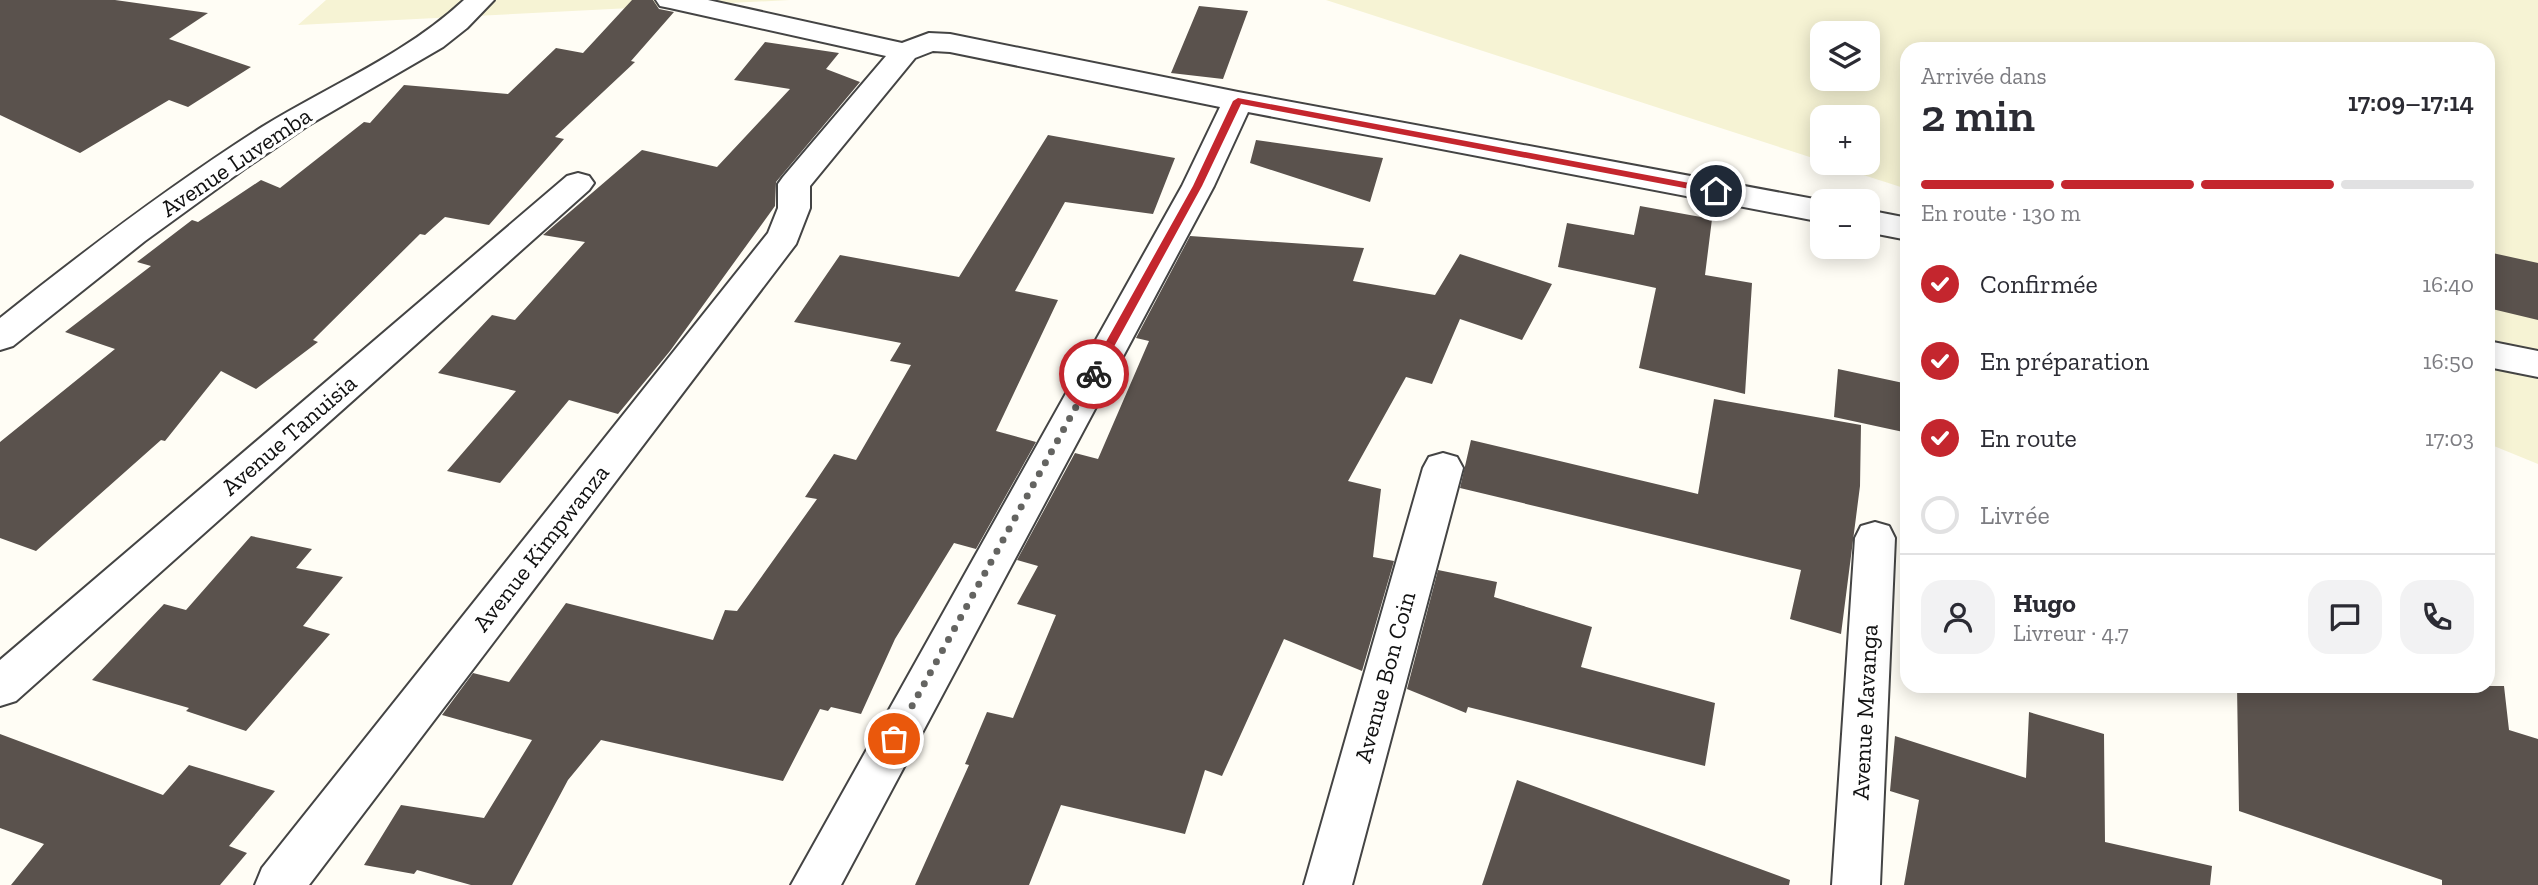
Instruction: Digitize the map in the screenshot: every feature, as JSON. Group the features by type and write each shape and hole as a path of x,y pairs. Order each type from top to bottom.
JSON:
{"street":[{"name":"Avenue Luvemba","path":"0,337 76,275 270,136 411,54 464,17 480,0"},
{"path":"670,0 905,52 929,42 950,43 1238,101 1810,209"},
{"name":"Avenue Kimpwanza","path":"279,885 784,236 794,208 794,184 905,52"},
{"path":"815,885 1198,186 1238,101"},
{"name":"Avenue Tanuisia","path":"0,687 578,183"},
{"path":"1880,224 1900,227"},
{"path":"2495,355 2538,364"},
{"name":"Avenue Bon Coin","path":"1328,885 1443,468"},
{"name":"Avenue Mavanga","path":"1856,885 1875,538"}],"shaded area":[{"path":"326,0 790,0 298,25"},
{"path":"1326,0 2538,0 2538,464 2495,446 2495,42 1900,42 1900,187 1863,175 1880,175 1880,105 1810,105 1810,157"}],"building":[{"path":"0,0 115,0 208,13 169,39 251,67 188,107 169,100 80,153 0,115"},
{"path":"632,0 653,0 659,9 674,12 631,61 635,62 555,137 564,139 489,225 445,217 425,235 420,234 313,340 318,342 256,389 221,371 165,441 161,440 36,551 0,538 0,442 115,349 65,332 151,266 137,262 192,220 198,222 261,180 280,188 364,122 370,123 404,85 508,94 556,48 583,53"},
{"path":"1199,6 1248,11 1223,79 1171,73"},
{"path":"765,42 839,53 826,69 860,82 776,182 775,206 670,351 618,414 569,400 500,483 447,471 516,391 438,373 492,315 515,320 585,242 543,235 642,150 717,167 790,89 734,80"},
{"path":"1048,135 1175,158 1153,214 1065,202 1015,291 1058,300 996,431 1036,442 976,549 954,543 895,639 861,714 831,707 828,711 820,709 783,781 601,740 568,780 512,885 471,885 417,870 414,874 364,865 401,805 484,818 532,740 442,715 473,673 509,682 566,603 713,640 725,610 737,611 817,499 805,497 834,454 856,460 911,365 890,361 901,343 794,322 840,255 959,277"},
{"path":"1256,140 1383,158 1370,202 1250,163"},
{"path":"1640,206 1712,219 1705,275 1752,283 1745,394 1639,368 1656,288 1558,267 1567,223 1634,235"},
{"path":"1190,236 1364,248 1353,281 1435,295 1460,254 1552,284 1522,340 1460,319 1432,384 1406,377 1348,481 1381,489 1373,557 1394,561 1362,671 1284,639 1222,776 1205,770 1185,834 1061,805 1029,885 915,885 969,765 965,764 987,712 1013,718 1056,615 1017,604 1038,566 1017,560 1075,453 1098,459 1149,341 1136,338"},
{"path":"2495,254 2538,263 2538,320 2495,310"},
{"path":"1838,369 1900,382 1900,431 1834,417"},
{"path":"1714,399 1861,425 1860,486 1841,634 1790,619 1801,570 1460,488 1471,440 1698,494"},
{"path":"251,536 312,549 296,568 343,577 303,626 330,634 246,731 186,711 189,708 92,680 164,604 186,610"},
{"path":"1438,570 1497,582 1494,597 1592,627 1581,667 1715,703 1705,766 1468,707 1466,713 1407,689"},
{"path":"2495,686 2504,686 2509,730 2538,739 2538,885 2442,885 2442,880 2239,811 2237,693 2495,693"},
{"path":"2029,712 2104,734 2105,842 2212,866 2210,885 1904,885 1919,800 1890,791 1895,736 2026,778"},
{"path":"0,734 163,795 189,765 275,791 229,846 247,853 220,885 11,885 44,844 0,828"},
{"path":"1517,780 1790,880 1789,885 1482,885"}],"way so far":[{"path":"894,739 1094,374"}],"route":[{"path":"1094,374 1198,186 1238,101 1716,191"}]}
